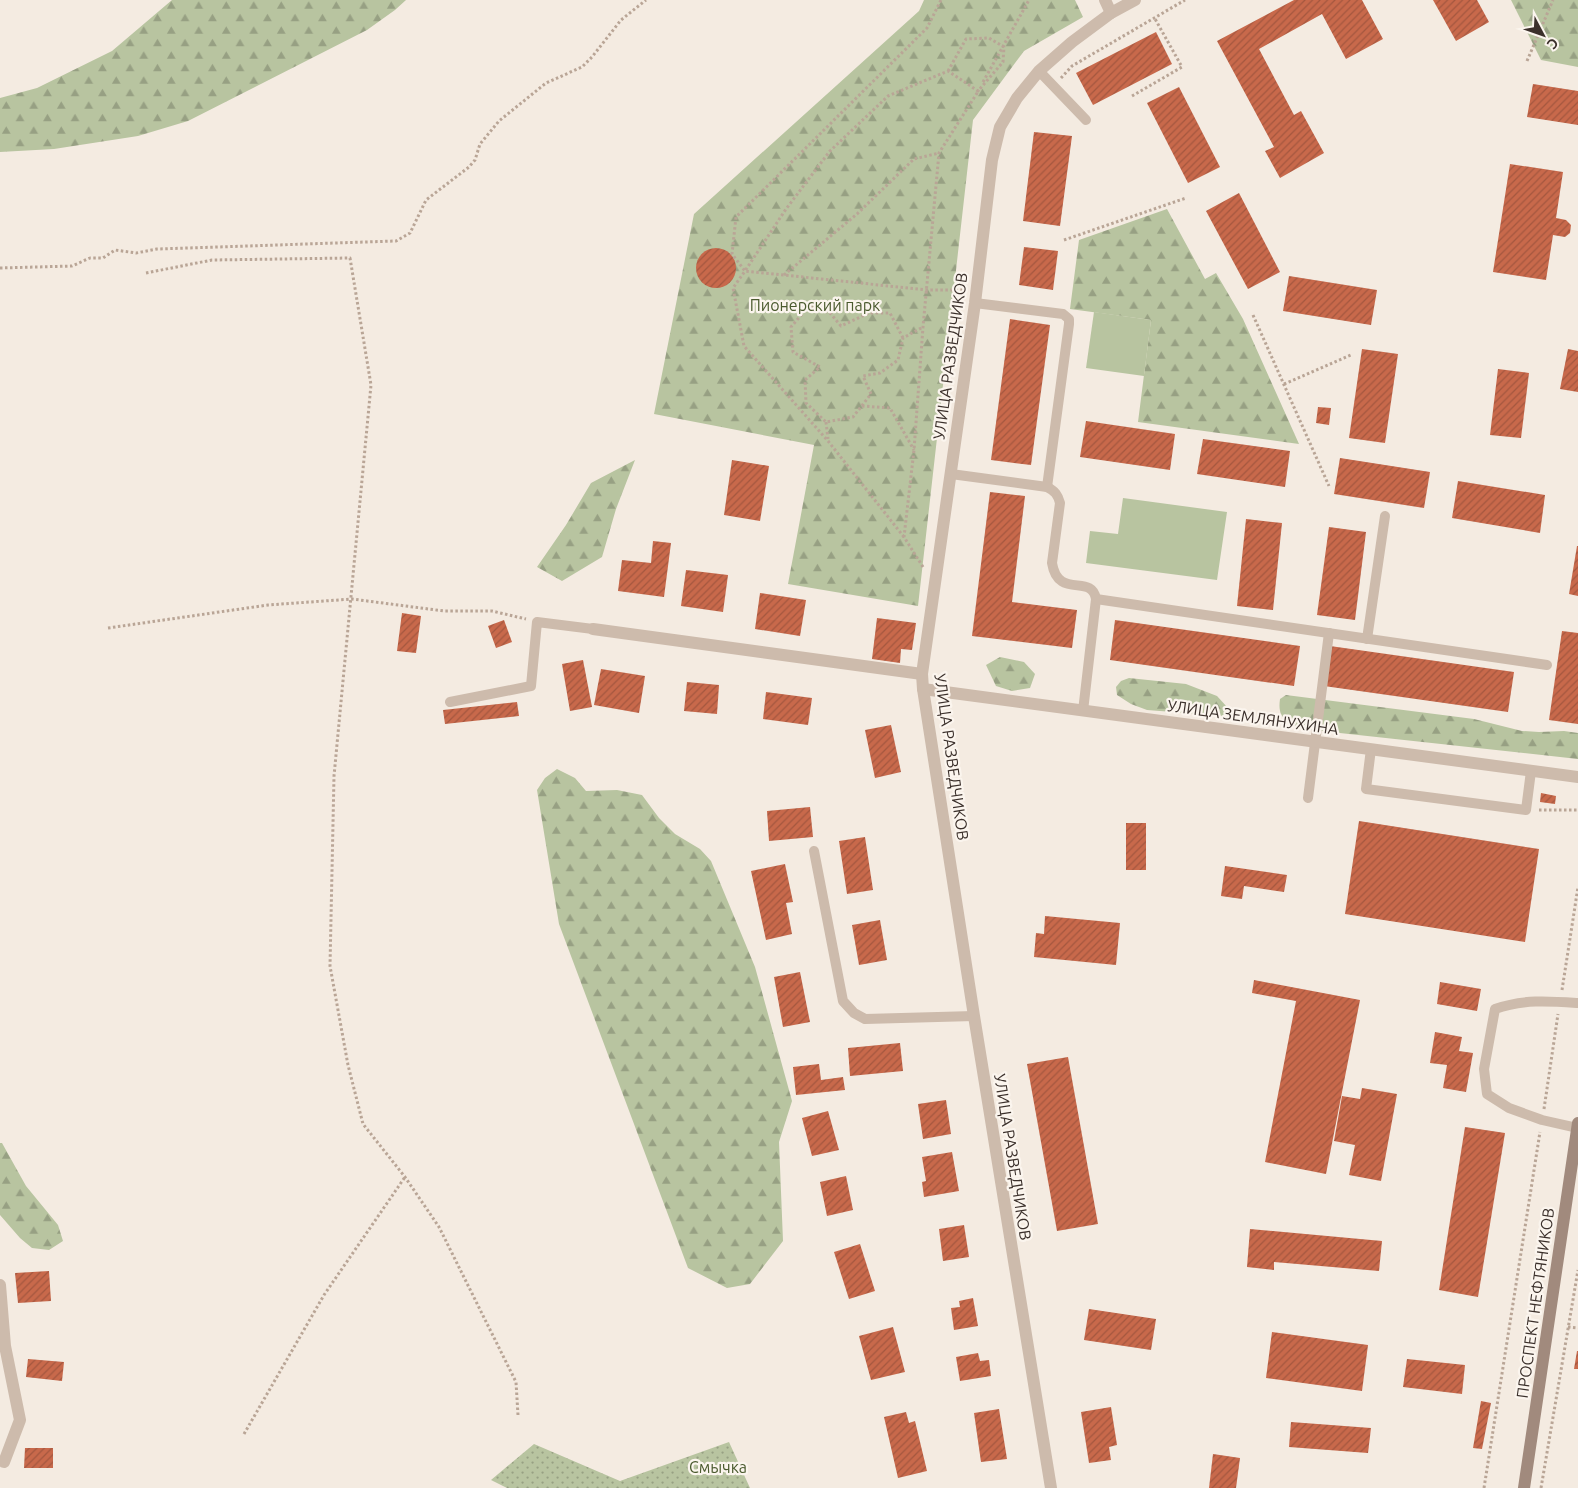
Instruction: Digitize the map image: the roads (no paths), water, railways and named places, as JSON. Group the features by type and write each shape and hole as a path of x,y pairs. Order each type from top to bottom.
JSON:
{"main road":[{"name":"ПРОСПЕКТ НЕФТЯНИКОВ","path":"1524,1488 1578,1125"}],"street":[{"path":"1105,0 1111,13"},
{"name":"УЛИЦА РАЗВЕДЧИКОВ","path":"1051,1488 974,1016 922,674 976,297 992,160 1000,127 1017,98 1039,71 1072,42 1111,13 1135,0"},
{"path":"593,629 922,674"},
{"name":"УЛИЦА ЗЕМЛЯНУХИНА","path":"923,689 1578,777"},
{"path":"0,1285 5,1346 20,1420 4,1462"}],"lane":[{"path":"1039,71 1086,120"},
{"path":"976,297 1062,314 1069,319 1047,487"},
{"path":"951,474 1047,487 1056,493 1060,503 1052,563 1053,570 1064,584 1088,587 1093,590 1096,599 1083,711"},
{"path":"1367,639 1385,516"},
{"path":"1096,599 1547,665"},
{"path":"450,702 531,686 537,622 593,629"},
{"path":"1308,798 1329,633"},
{"path":"1371,750 1366,789 1526,810 1531,771"},
{"path":"814,852 843,1001 854,1013 865,1019 974,1016"},
{"path":"1578,1003 1536,1000 1510,1003 1494,1008 1484,1069 1487,1094 1508,1108 1542,1120 1578,1125"}],"park label":[{"name":"Пионерский парк","path":"815,305"},
{"name":"Смычка","path":"718,1467"}]}
